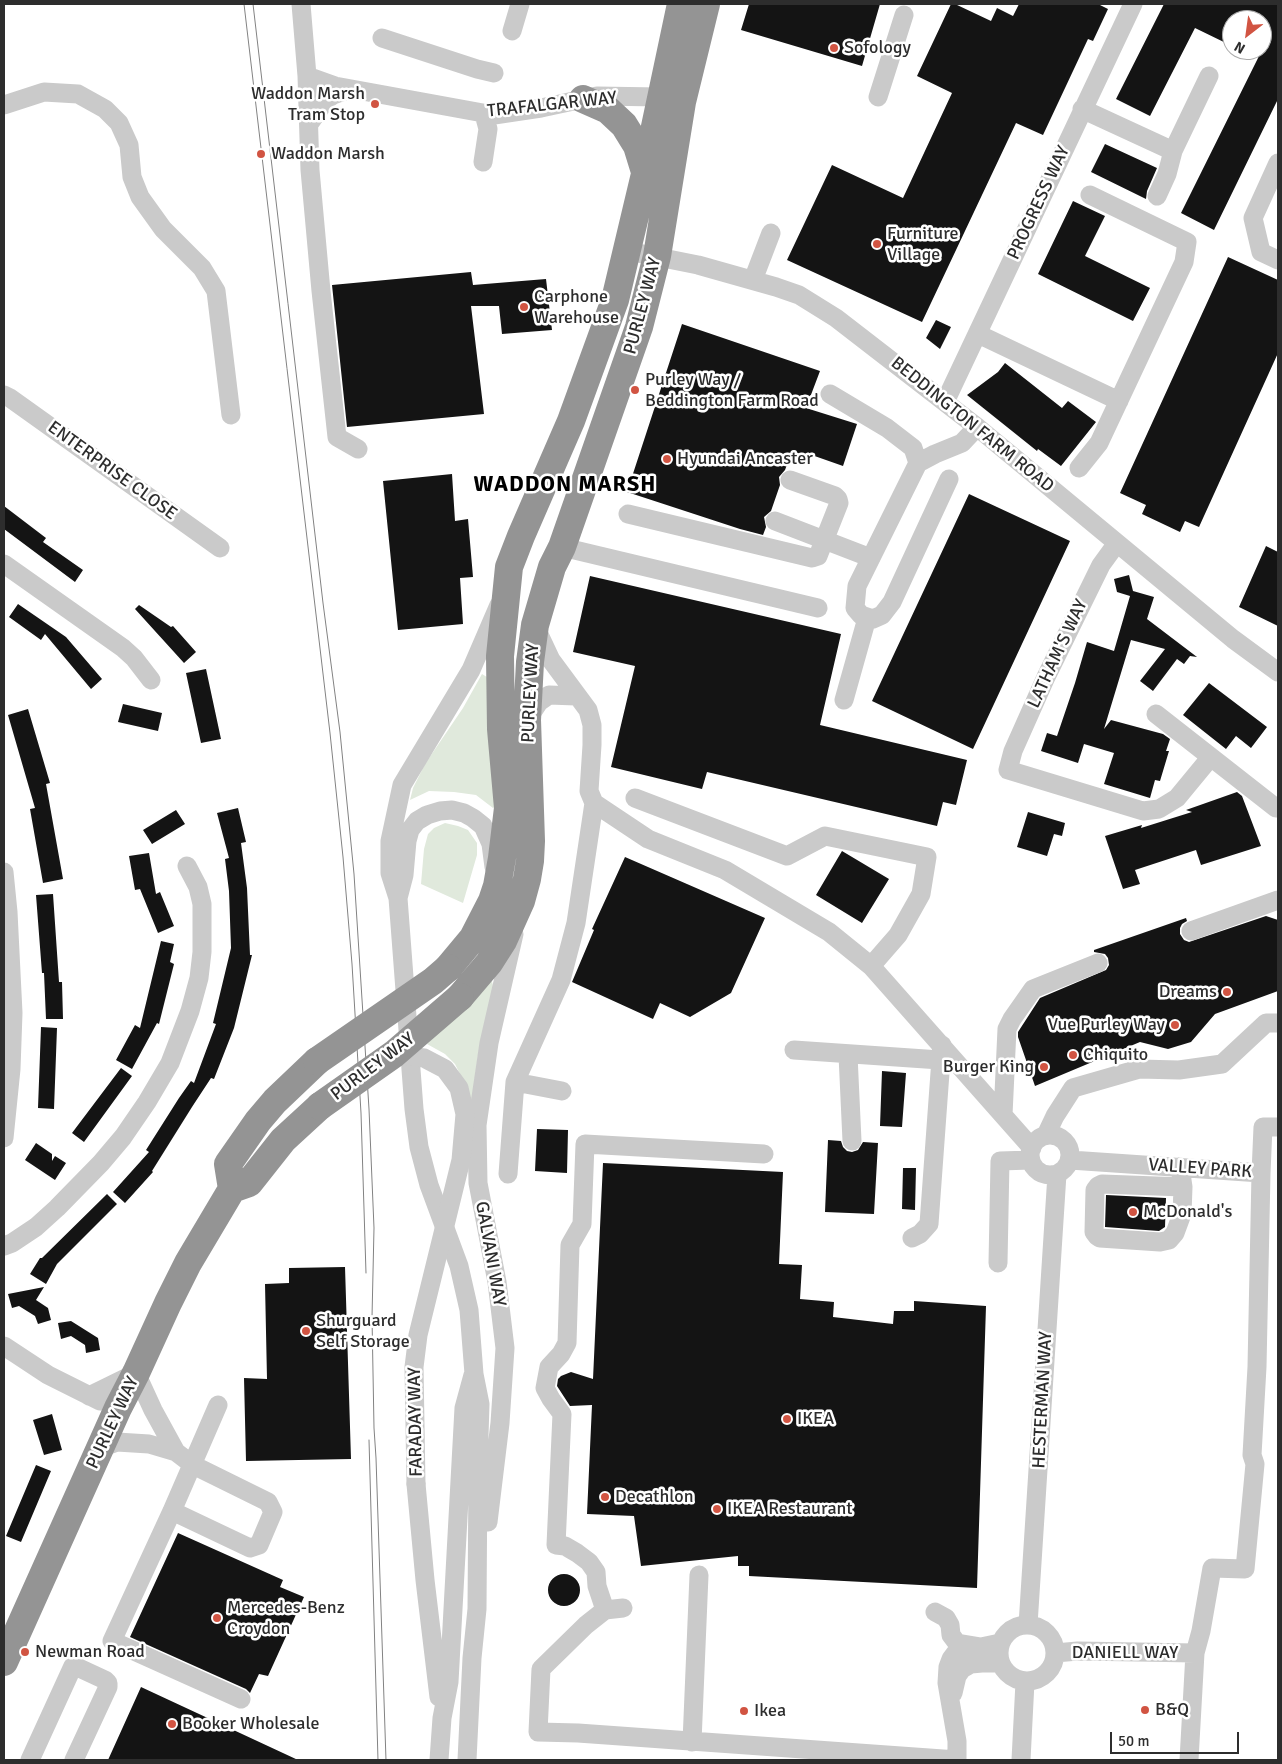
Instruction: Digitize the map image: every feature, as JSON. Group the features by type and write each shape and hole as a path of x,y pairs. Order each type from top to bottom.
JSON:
{"highway":[{"name":"PURLEY WAY","path":"232,1189 249,1183 283,1140 320,1106 394,1054 460,997 489,963 503,941 521,901 530,861 528,720 530,662 535,626 552,567 562,547 634,343 657,256 681,4"},
{"name":"PURLEY WAY","path":"4,1662 118,1408 176,1287 232,1189 228,1164 258,1121 275,1101 317,1061 448,968 473,938 492,901 502,858 508,808 501,729 500,656 509,567 571,421 608,321 628,251 645,174 706,4"},
{"path":"583,99 608,110 624,125 637,146 645,174"}],"street":[{"path":"301,4 310,170 337,437 358,449"},
{"path":"512,31 520,4"},
{"name":"PROGRESS WAY","path":"945,402 1133,4"},
{"path":"878,97 904,15"},
{"path":"382,38 494,73"},
{"name":"TRAFALGAR WAY","path":"306,76 325,84 494,115 541,108 597,96 671,100"},
{"path":"1157,196 1167,174 1173,151 1209,76"},
{"path":"309,124 325,101 334,95 350,89"},
{"path":"4,105 44,92 78,94 105,109 118,123 128,145 132,177 140,197 164,229 202,268 216,291 231,415"},
{"path":"1082,109 1173,151"},
{"path":"483,162 488,129 484,114"},
{"path":"1278,163 1253,218 1261,252 1278,260"},
{"path":"1079,468 1098,443 1119,401 1184,262 1187,242 1090,196"},
{"path":"753,280 771,233"},
{"name":"BEDDINGTON FARM ROAD","path":"628,251 698,265 753,280 798,295 836,318 945,402 1233,639 1278,672"},
{"path":"978,334 1119,401"},
{"path":"830,394 887,428 913,448 918,464"},
{"name":"ENTERPRISE CLOSE","path":"4,395 220,548"},
{"path":"949,479 892,602 882,615 873,619 861,615 855,608 857,586 918,464 935,454 962,443 976,427"},
{"path":"628,514 812,558 818,556 838,504 838,499 835,496 790,480"},
{"path":"774,521 871,558"},
{"name":"LATHAM'S WAY","path":"1117,543 1101,565 1046,677 1013,751 1008,770 1142,811 1159,809 1177,798 1210,758"},
{"path":"562,547 818,608"},
{"path":"4,564 123,648 134,658 151,680"},
{"path":"467,1760 472,1658 477,1609 480,1404 474,1374 469,1310 459,1266 429,1185 419,1146 414,1109 398,898 390,873 390,841 402,786 471,670 507,588"},
{"path":"844,700 867,618"},
{"path":"508,1174 514,1082 561,980 576,923 594,803 589,791 592,725 588,710 551,660 535,626"},
{"path":"528,720 539,702 549,695 576,696"},
{"path":"1156,714 1276,808"},
{"path":"635,798 787,856 825,836 927,858 921,894 898,935 871,966"},
{"path":"594,803 648,839 725,870 829,932 871,966 941,1053 1003,1115 1031,1154 1034,1166 1044,1174 1063,1167 1070,1150 1064,1140 1059,1137 1046,1135 1040,1138 1031,1154 1000,1161 998,1263"},
{"path":"398,898 404,875 407,841 410,830 417,821 427,815 440,811 452,810 464,813 474,818 483,826 491,844 497,886"},
{"path":"4,1246 36,1227 101,1163 137,1116 170,1063 190,1011 199,978 202,952 202,904 198,887 187,866"},
{"path":"4,872 13,1014 11,1069 4,1138"},
{"path":"1191,931 1278,900"},
{"name":"GALVANI WAY","path":"477,1609 500,1423 505,1348 497,1282 478,1183 477,1125 489,1043 521,901"},
{"path":"1003,1115 1007,1029 1012,1019 1034,989 1098,963"},
{"path":"1046,1135 1055,1116 1073,1088 1139,1069 1179,1070 1222,1064 1266,1023 1278,1023"},
{"path":"794,1050 848,1055 941,1053"},
{"path":"912,1238 920,1234 929,1224 941,1053"},
{"name":"FARADAY WAY","path":"394,1054 424,1058 445,1070 453,1077 459,1088 465,1114 461,1160 418,1335 414,1367 416,1484 425,1580 442,1718"},
{"path":"848,1055 852,1141"},
{"path":"514,1082 562,1091"},
{"path":"1261,1173 1271,1127"},
{"path":"764,1154 585,1144 582,1224 570,1245 567,1343 561,1354 549,1367 545,1388 562,1414 556,1545 564,1546 589,1562 596,1572 597,1586 614,1609 586,1625 541,1669 538,1732 578,1733 957,1760 957,1741 947,1683 948,1667 957,1651 966,1646"},
{"name":"VALLEY PARK","path":"1063,1167 1180,1167 1261,1173 1256,1332 1257,1367 1252,1455 1254,1464 1245,1570 1212,1568 1201,1631 1195,1653"},
{"name":"HESTERMAN WAY","path":"1028,1625 1063,1167"},
{"path":"1180,1167 1183,1188 1182,1214 1179,1225 1169,1240 1160,1242 1100,1238 1096,1236 1094,1228 1095,1190 1098,1186 1102,1184 1183,1188"},
{"path":"4,1346 48,1375 89,1396 118,1408"},
{"path":"89,1396 136,1373 153,1410 176,1452 193,1466 268,1502 273,1512 259,1545 250,1548 172,1511"},
{"path":"440,1760 442,1718 449,1682 464,1408 474,1374"},
{"path":"218,1405 193,1466 112,1641 241,1699"},
{"path":"100,1448 117,1442 149,1444 176,1452"},
{"path":"692,1742 699,1575"},
{"path":"935,1612 946,1618 950,1625 951,1635 956,1643 982,1647 1000,1643"},
{"path":"1028,1625 1041,1629 1051,1639 1055,1653 1052,1665 1047,1673 1035,1680 1025,1682 1010,1676 1000,1664 998,1654 1000,1643 1005,1634 1013,1628 1028,1625"},
{"name":"DANIELL WAY","path":"1055,1653 1078,1651 1195,1653"},
{"path":"1190,1760 1195,1653"},
{"path":"951,1702 956,1676 962,1669 971,1664 1000,1664"},
{"path":"30,1760 73,1666 77,1666 105,1680 108,1683 108,1687 74,1760"},
{"path":"1021,1760 1025,1682"}],"shaded area":[{"path":"482,674 490,679 498,805 493,808 476,795 454,792 429,791 410,800 413,788 425,764 463,708"},
{"path":"445,823 468,830 477,843 477,855 463,903 421,884 424,849 428,834 434,828"},
{"path":"492,981 493,986 478,1055 471,1107 462,1078 455,1064 445,1054 427,1044 488,982"}],"building":[{"name":"Sofology","path":"749,4 880,4 862,66 741,30"},
{"path":"951,4 955,4 991,21 997,8 1013,16 1019,4 1098,4 1108,9 1093,41 1088,39 1043,135 1016,123 922,322 787,260 832,165 903,198 952,93 917,76"},
{"path":"1164,4 1278,4 1278,99 1214,230 1181,213 1257,60 1272,60 1272,10 1222,10 1222,41 1195,28 1150,116 1116,99"},
{"path":"1105,144 1157,168 1147,191 1146,199 1091,172"},
{"path":"1073,201 1105,216 1085,256 1150,288 1133,321 1038,274"},
{"path":"1228,257 1278,280 1278,353 1199,527 1185,521 1180,532 1142,514 1146,505 1120,493"},
{"path":"471,272 473,285 546,279 552,330 502,334 499,306 471,306 484,414 347,427 332,285"},
{"path":"936,320 951,327 940,349 926,338"},
{"path":"682,324 820,371 806,408 857,424 843,466 806,453 804,457 791,454 785,470 779,477 780,485 771,511 764,517 766,527 763,535 627,492"},
{"path":"1005,363 1062,408 1068,401 1096,422 1061,466 1038,449 1037,451 967,395 998,372"},
{"path":"452,474 455,521 468,519 473,577 460,578 463,624 398,630 383,481"},
{"path":"969,494 1070,541 973,749 872,701"},
{"path":"4,506 46,538 43,542 83,570 75,582 4,529"},
{"path":"1266,546 1278,552 1278,626 1239,607"},
{"path":"1129,575 1133,591 1154,597 1147,619 1197,657 1190,656 1184,664 1177,659 1153,691 1140,681 1165,649 1131,640 1104,729 1111,720 1163,734 1170,739 1166,751 1169,751 1160,781 1155,780 1150,798 1104,784 1114,753 1084,744 1078,763 1041,751 1047,733 1057,736 1087,642 1114,651 1130,596 1117,592 1114,579"},
{"path":"590,576 841,634 820,725 967,760 956,805 943,802 937,826 707,772 702,789 611,767 635,666 573,652"},
{"path":"18,604 66,637 102,679 91,689 45,634 41,640 9,617"},
{"path":"139,605 171,627 173,626 196,652 184,663 135,609"},
{"path":"206,669 221,739 201,743 186,673"},
{"path":"1209,683 1267,727 1251,748 1236,736 1226,749 1183,715"},
{"path":"123,704 162,713 158,731 118,722"},
{"path":"28,709 50,783 46,784 63,879 43,883 30,809 35,808 8,715"},
{"path":"1237,792 1242,796 1261,846 1201,865 1196,850 1135,870 1140,884 1123,889 1105,836 1142,825 1141,828 1192,812 1186,810"},
{"path":"238,808 246,842 241,843 247,888 250,955 252,955 234,1028 214,1079 211,1078 153,1172 125,1203 113,1192 149,1152 146,1150 179,1098 191,1081 194,1083 216,1024 213,1023 231,948 229,891 225,859 229,858 217,813"},
{"path":"176,810 185,824 152,844 143,830"},
{"path":"1028,812 1065,823 1062,836 1054,834 1047,856 1017,847"},
{"path":"842,851 889,879 862,923 816,895"},
{"path":"149,853 156,894 160,892 174,926 158,933 140,889 135,890 129,856"},
{"path":"625,857 765,918 731,993 690,1017 660,1003 653,1019 572,982 594,930 592,929"},
{"path":"53,894 59,982 62,982 63,1019 46,1019 44,973 42,973 36,895"},
{"path":"1266,916 1278,920 1278,991 1215,1014 1191,1042 1168,1049 1140,1042 1035,1086 1018,1037 1018,1032 1040,998 1106,970 1109,965 1108,958 1105,954 1094,952 1094,950 1186,918 1187,921 1180,928 1180,934 1184,940 1189,942"},
{"path":"161,941 174,944 170,962 174,964 159,1024 157,1023 132,1069 116,1060 135,1025 140,1028"},
{"path":"41,1027 57,1028 54,1109 38,1108"},
{"path":"121,1068 132,1076 84,1142 72,1133"},
{"path":"882,1071 906,1073 902,1127 880,1126"},
{"path":"537,1129 568,1130 567,1173 535,1171"},
{"path":"828,1140 841,1141 847,1151 852,1152 858,1150 863,1142 878,1143 874,1214 825,1212"},
{"path":"36,1143 52,1154 52,1161 55,1156 66,1163 55,1180 25,1160"},
{"name":"IKEA","path":"603,1163 783,1172 779,1264 802,1265 800,1299 834,1302 833,1317 893,1324 894,1311 914,1311 914,1301 986,1306 977,1588 749,1576 749,1566 738,1566 738,1556 641,1566 634,1516 587,1514 592,1405 570,1406 557,1386 558,1379 561,1376 571,1372 593,1379"},
{"path":"903,1168 916,1168 915,1210 902,1209"},
{"path":"107,1194 117,1204 57,1264 46,1284 30,1274 40,1258"},
{"name":"McDonald's","path":"1106,1195 1166,1198 1165,1227 1159,1231 1105,1227"},
{"name":"Shurguard Self Storage","path":"345,1267 351,1459 246,1461 244,1378 267,1379 265,1284 289,1283 289,1268"},
{"path":"44,1287 36,1300 48,1308 51,1320 38,1324 35,1316 19,1306 12,1308 8,1294"},
{"path":"71,1321 98,1338 100,1350 86,1353 85,1345 71,1336 61,1339 58,1323"},
{"path":"52,1414 62,1450 44,1455 33,1420"},
{"path":"36,1465 51,1471 21,1542 6,1536"},
{"name":"Mercedes-Benz Croydon","path":"178,1533 283,1580 280,1587 304,1597 268,1676 259,1674 250,1693 246,1689 130,1637"},
{"path":"564,1574 575,1579 580,1590 575,1601 564,1606 553,1601 548,1590 553,1579"},
{"name":"Booker Wholesale","path":"141,1687 298,1760 108,1760"}],"tram line":[{"path":"244,4 343,857 361,1113 366,1273"},
{"path":"253,4 323,603 340,732 354,874 369,1109 374,1228 372,1317 374,1428 386,1760"},
{"path":"369,1440 378,1760"}],"place":[{"name":"Sofology","path":"834,48"},
{"name":"Waddon Marsh Tram Stop","path":"375,104"},
{"name":"Waddon Marsh","path":"261,154"},
{"name":"Furniture Village","path":"877,244"},
{"name":"Carphone Warehouse","path":"524,307"},
{"name":"Purley Way / Beddington Farm Road","path":"635,390"},
{"name":"Hyundai Ancaster","path":"667,459"},
{"name":"Dreams","path":"1227,992"},
{"name":"Vue Purley Way","path":"1175,1025"},
{"name":"Chiquito","path":"1073,1055"},
{"name":"Burger King","path":"1044,1067"},
{"name":"McDonald's","path":"1133,1212"},
{"name":"Shurguard Self Storage","path":"306,1331"},
{"name":"IKEA","path":"787,1419"},
{"name":"Decathlon","path":"605,1497"},
{"name":"IKEA Restaurant","path":"717,1509"},
{"name":"Mercedes-Benz Croydon","path":"217,1618"},
{"name":"Newman Road","path":"25,1652"},
{"name":"B&Q","path":"1145,1710"},
{"name":"Ikea","path":"744,1711"},
{"name":"Booker Wholesale","path":"172,1724"}],"district":[{"name":"WADDON MARSH","path":"565,485"}]}
